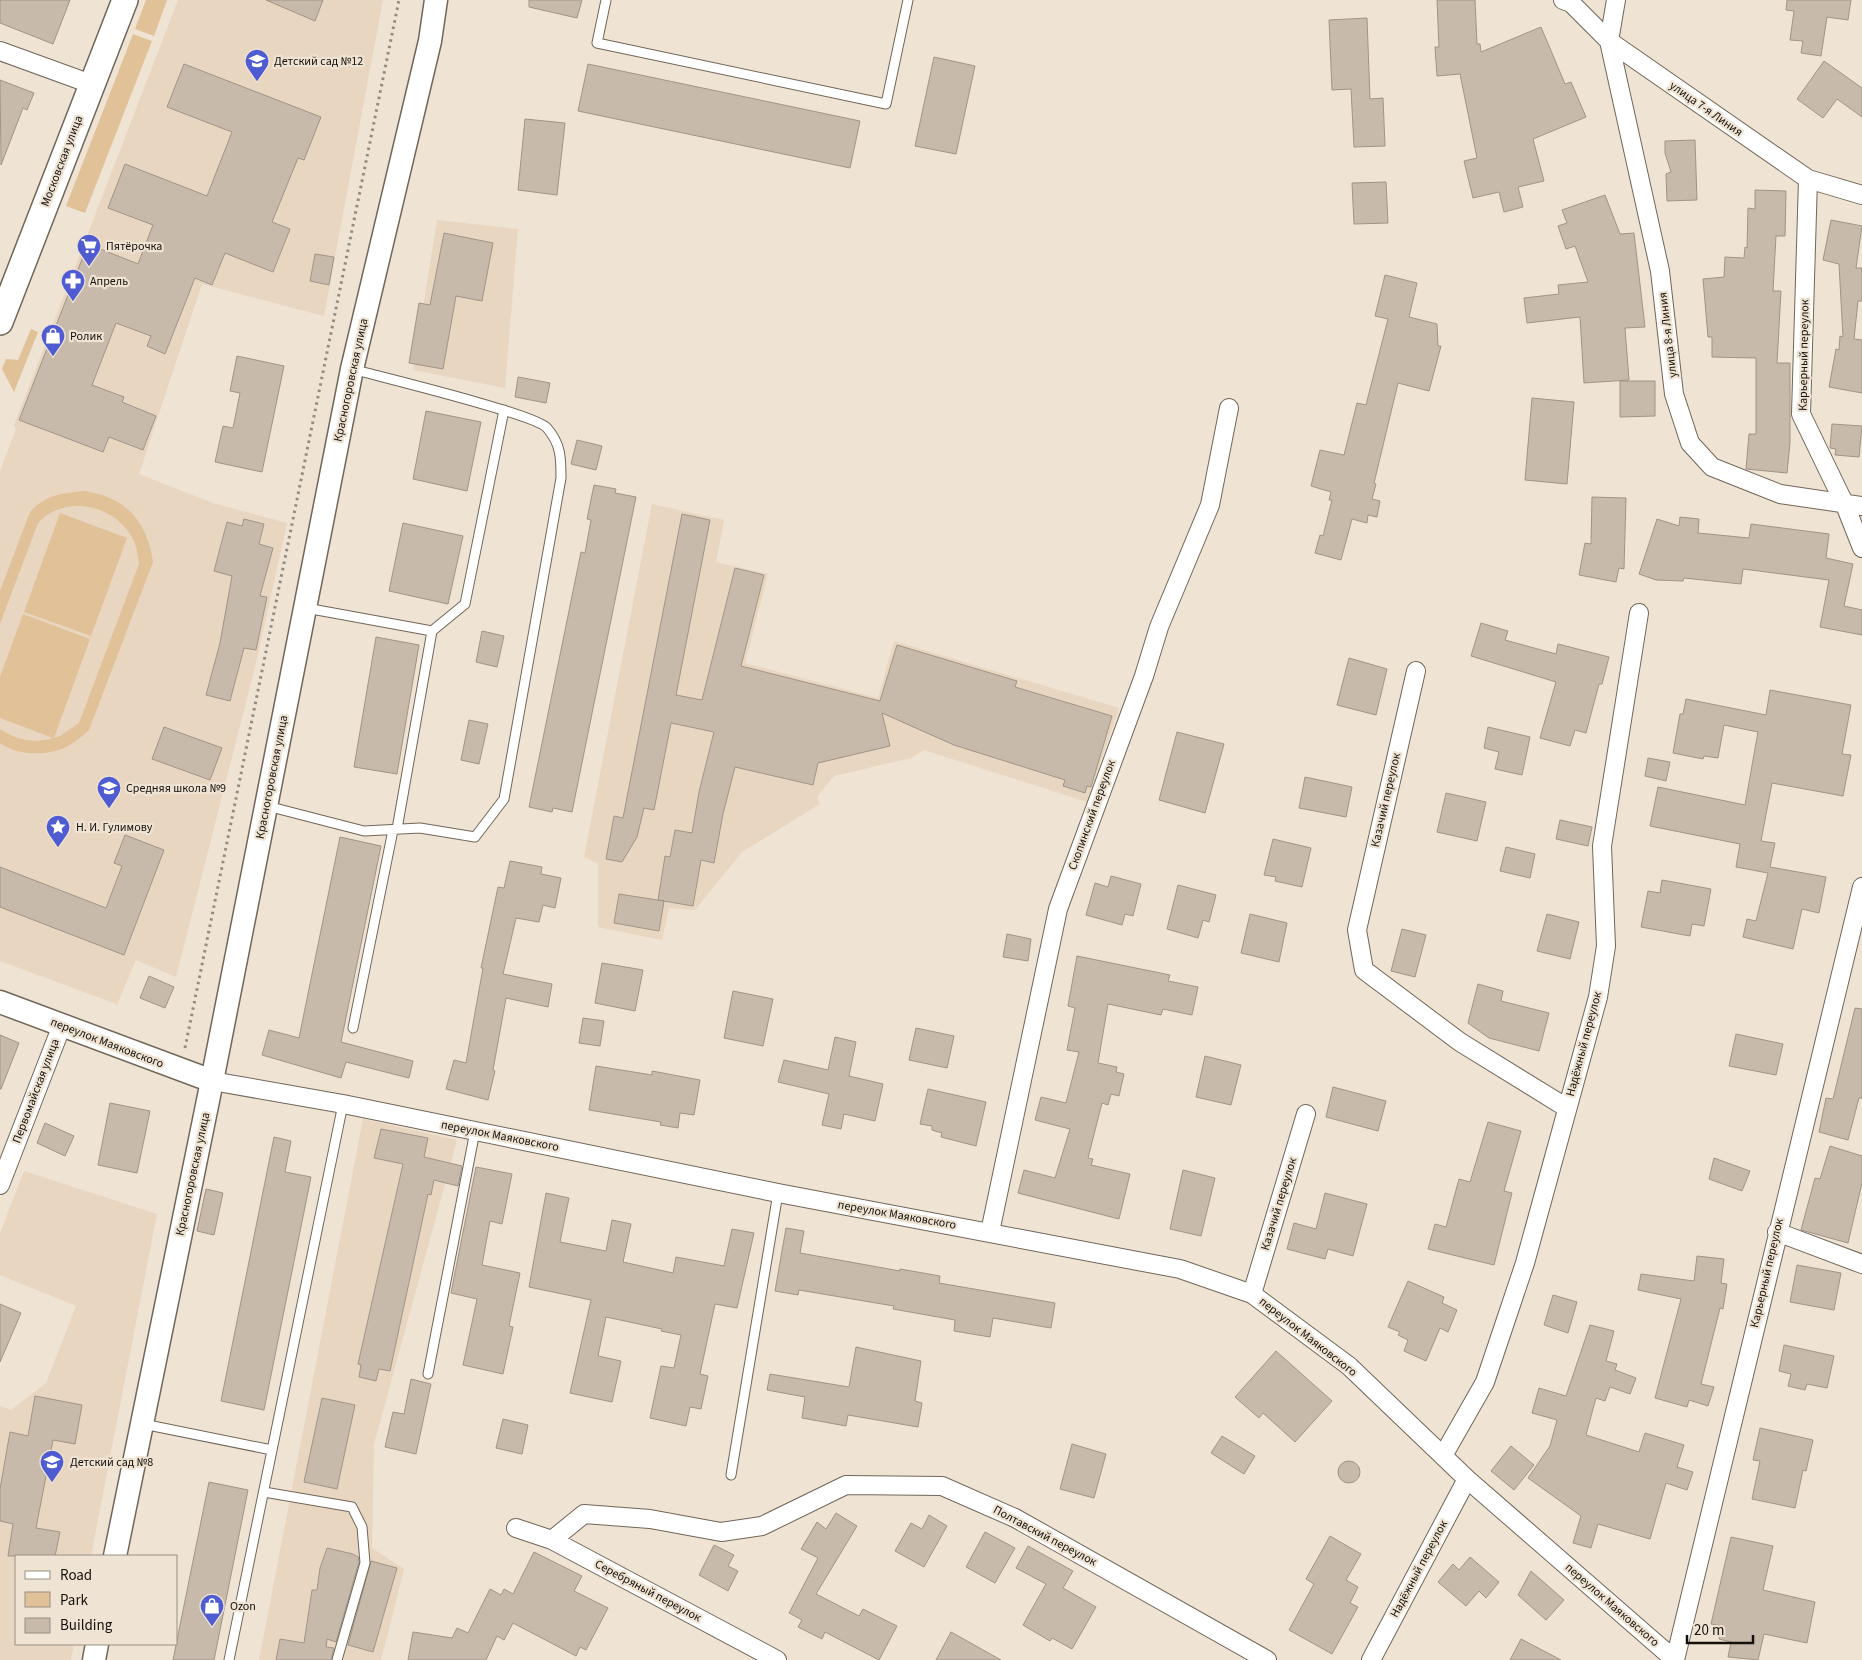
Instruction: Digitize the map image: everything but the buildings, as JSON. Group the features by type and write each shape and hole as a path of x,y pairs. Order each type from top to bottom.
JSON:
{"main road":[{"name":"Московская улица","path":"0,322 125,0"}],"street":[{"name":"улица 7-я Линия","path":"1563,0 1571,4 1609,41 1808,179 1862,195"},
{"path":"1609,41 1616,0"},
{"name":"Красногоровская улица","path":"115,1555 212,1082 352,369 430,41 434,1"},
{"name":"улица 8-я Линия","path":"1609,41 1660,271 1674,394 1690,443 1712,466 1780,494 1854,505"},
{"path":"0,52 91,84"},
{"name":"Карьерный переулок","path":"1808,179 1801,414 1854,505 1862,548"},
{"name":"Скопинский переулок","path":"990,1232 1058,909 1144,676 1159,628 1210,505 1229,408"},
{"name":"Надёжный переулок","path":"1444,1454 1485,1382 1525,1263 1598,997 1606,946 1602,846 1639,613"},
{"name":"Казачий переулок","path":"1416,671 1356,930 1364,970 1460,1042 1567,1108"},
{"name":"Карьерный переулок","path":"1675,1660 1862,887"},
{"name":"переулок Маяковского","path":"0,1002 212,1082 343,1104 778,1193 1180,1269 1252,1294 1349,1366 1444,1454 1467,1479 1675,1660"},
{"name":"Первомайская улица","path":"0,1185 62,1024"},
{"name":"Казачий переулок","path":"1252,1294 1306,1114"},
{"path":"1777,1232 1862,1264"},
{"name":"Надёжный переулок","path":"1371,1660 1467,1479"},
{"name":"Полтавский переулок","path":"552,1540 584,1514 650,1519 720,1532 762,1526 846,1485 942,1486 1015,1518 1267,1660"},
{"name":"Серебряный переулок","path":"516,1528 552,1540 776,1660"},
{"path":"94,1660 98,1645"}],"lane":[{"path":"606,0 597,43 886,104 908,0"},
{"path":"266,806 364,832 420,828 475,837 504,799 561,478 560,448 546,426 504,410 352,369"},
{"path":"352,1028 395,830 432,630 465,604 504,410"},
{"path":"305,608 432,630"},
{"path":"229,1660 343,1104"},
{"path":"428,1374 475,1131"},
{"path":"731,1475 778,1193"},
{"path":"142,1424 272,1450"},
{"path":"264,1492 352,1506 362,1527 365,1563 336,1660"}],"path":[{"path":"180,1071 399,0"}],"shaded area":[{"path":"178,0 383,0 324,316 202,284 139,474 213,503 287,523 257,659 176,977 136,960 116,1007 116,1004 0,961 0,471 16,429 14,425"},
{"path":"437,220 518,229 505,388 413,370"},
{"path":"652,504 724,520 716,562 768,574 745,663 878,698 894,641 1119,708 1087,802 924,750 911,758 834,776 817,797 820,804 742,852 695,910 669,908 662,940 598,927 598,864 584,857"},
{"path":"363,1119 457,1140 374,1444 372,1548 404,1569 381,1660 259,1660"},
{"name":"Детский сад №8","path":"24,1171 157,1214 91,1555 15,1555 15,1645 74,1645 71,1660 0,1660 0,1406 11,1410 46,1383 76,1306 0,1275 0,1233"}],"green space":[{"path":"146,0 167,0 154,36 135,29"},
{"path":"133,34 152,41 85,213 66,206"},
{"path":"31,329 38,332 14,392 2,369 6,359 18,360"},
{"path":"84,491 112,499 132,513 146,534 153,562 89,730 72,744 58,750 33,753 15,750 0,743 0,729 12,736 25,740 39,741 53,738 0,718 0,677 23,614 90,639 54,738 79,723 139,564 134,541 116,519 90,507 62,508 49,514 38,523 0,624 0,591 30,512 48,498"},
{"path":"60,513 127,538 91,636 24,612"}],"place":[{"name":"Детский сад №12","path":"257,82"},
{"name":"Пятёрочка","path":"89,267"},
{"name":"Апрель","path":"73,302"},
{"name":"Ролик","path":"53,357"},
{"name":"Средняя школа №9","path":"109,809"},
{"name":"Н. И. Гулимову","path":"58,848"},
{"name":"Детский сад №8","path":"52,1483"},
{"name":"Ozon","path":"212,1627"}]}
